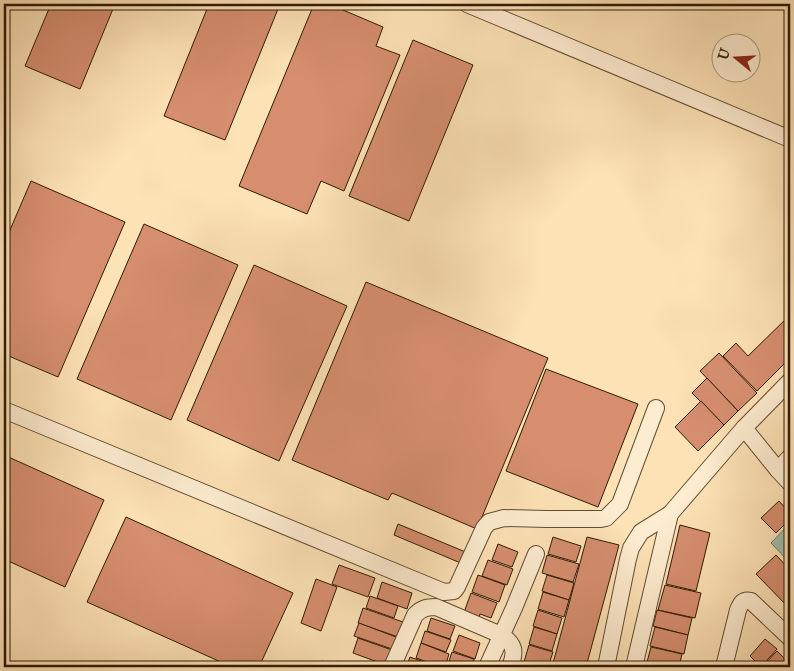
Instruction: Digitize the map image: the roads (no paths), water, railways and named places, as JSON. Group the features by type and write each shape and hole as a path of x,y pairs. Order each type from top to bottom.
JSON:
{"street":[{"path":"467,4 790,138"},
{"path":"606,667 628,559 631,548 641,532 670,514 744,428 790,381"},
{"path":"4,410 444,592 454,591 457,587 488,522 504,518 606,518 620,504 656,408"},
{"path":"744,428 790,482"},
{"path":"778,470 790,457"},
{"path":"635,667 670,514"},
{"path":"487,667 536,554"},
{"path":"724,667 738,610 742,602 746,600 751,601 790,638"},
{"path":"392,667 416,615 427,607 436,607 501,635 513,646 510,667"}]}
